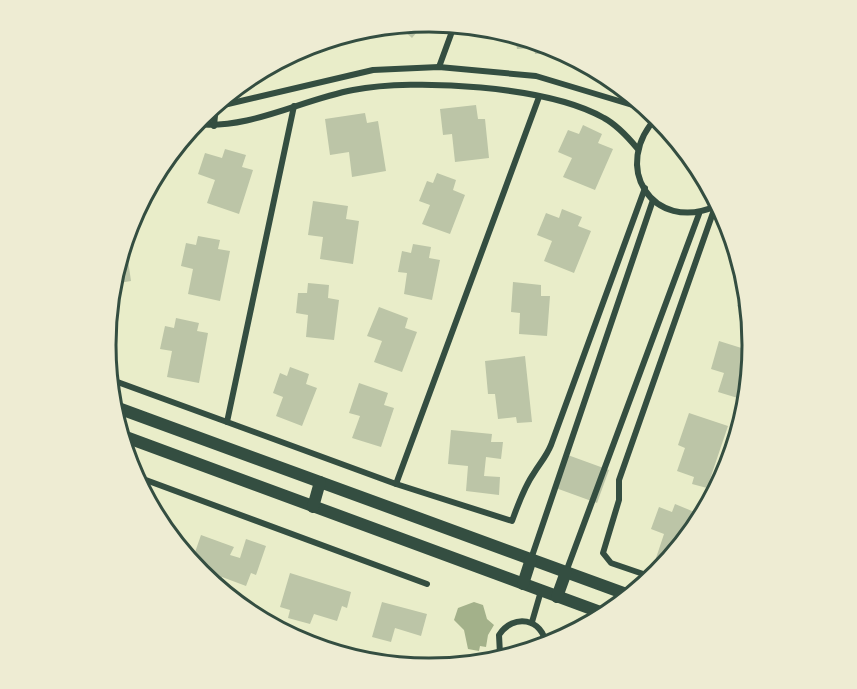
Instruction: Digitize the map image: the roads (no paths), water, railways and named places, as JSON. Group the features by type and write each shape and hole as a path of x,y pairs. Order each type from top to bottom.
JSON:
{"main road":[{"path":"123,410 620,592"},
{"path":"130,439 594,610"},
{"path":"313,507 320,482"},
{"path":"523,584 531,559"},
{"path":"557,597 566,572"}],"street":[{"path":"439,67 452,32"},
{"path":"229,103 373,70 439,67 536,76 629,104"},
{"path":"205,125 249,121 354,90 420,85 468,86 539,97 602,117 616,126 638,148"},
{"path":"396,484 539,97"},
{"path":"227,422 294,106"},
{"path":"214,116 214,126"},
{"path":"650,124 643,131 635,155 639,180 645,189 653,200 674,213 699,214 710,209"},
{"path":"118,382 396,484 512,521 534,472 543,464 551,445 645,189"},
{"path":"531,559 653,200"},
{"path":"566,572 699,214"},
{"path":"642,574 611,563 603,553 619,500 619,480 713,214"},
{"path":"147,480 427,584"},
{"path":"532,622 541,591"},
{"path":"499,649 498,643 504,629 517,621 532,622 543,636"}]}
